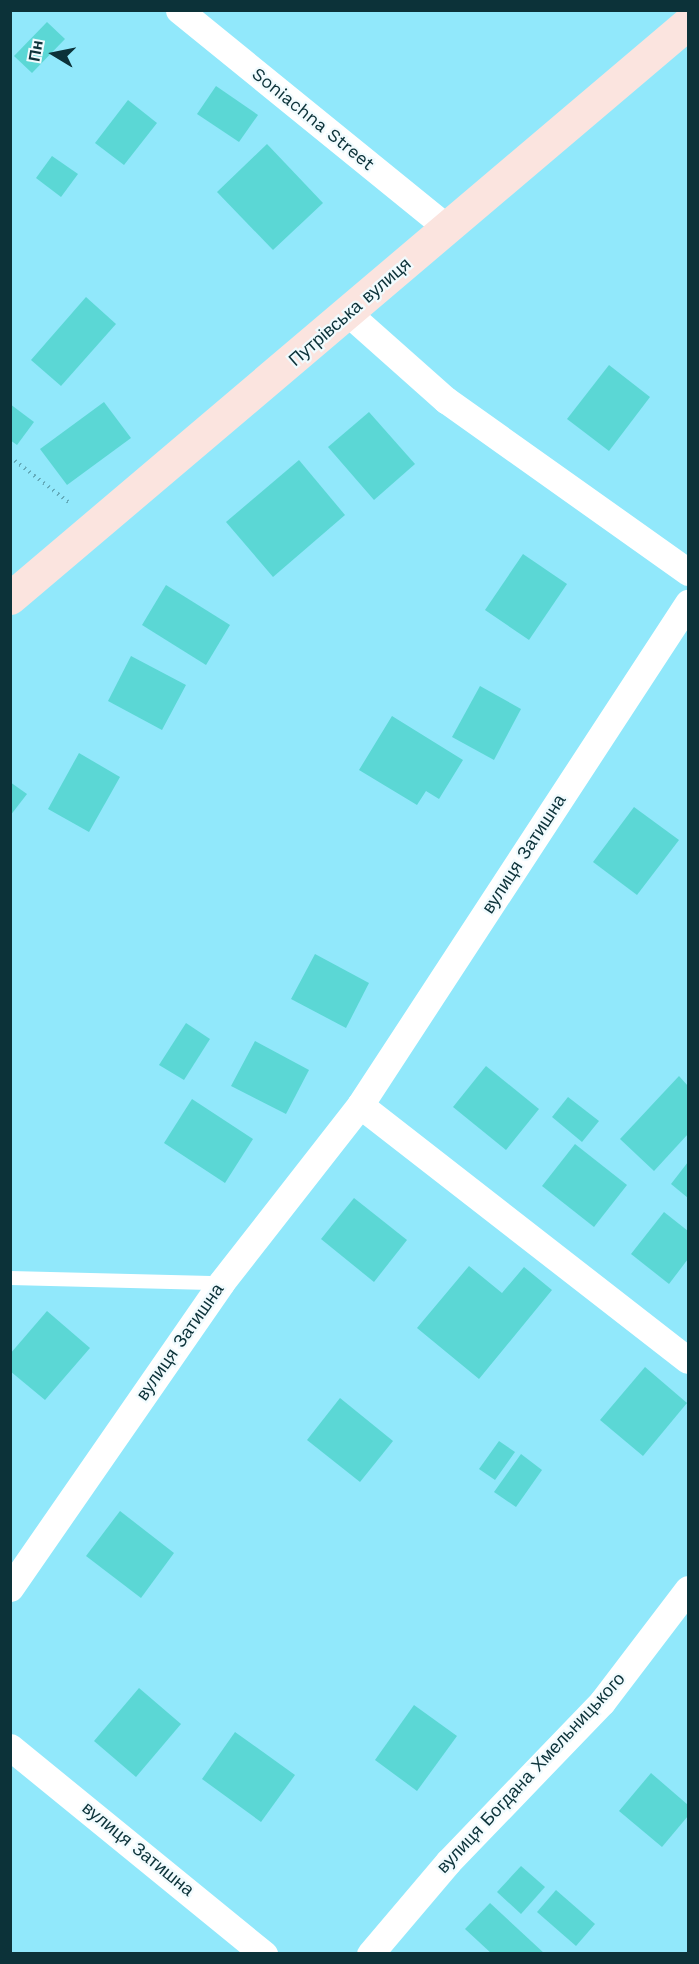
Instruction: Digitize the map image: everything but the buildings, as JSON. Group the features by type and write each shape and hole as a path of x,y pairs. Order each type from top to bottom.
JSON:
{"main road":[{"name":"Путрівська вулиця","path":"10,598 97,528 688,23"}],"street":[{"name":"Soniachna Street","path":"179,10 447,228"},
{"path":"349,314 446,400 688,572"},
{"name":"вулиця Затишна","path":"10,1588 220,1283 360,1105 688,603"},
{"path":"360,1105 688,1360"},
{"name":"вулиця Богдана Хмельницького","path":"370,1953 448,1862 602,1702 688,1589"},
{"name":"вулиця Затишна","path":"10,1747 264,1953"}],"lane":[{"path":"10,1278 220,1283"}],"path":[{"path":"10,457 97,528"}]}
